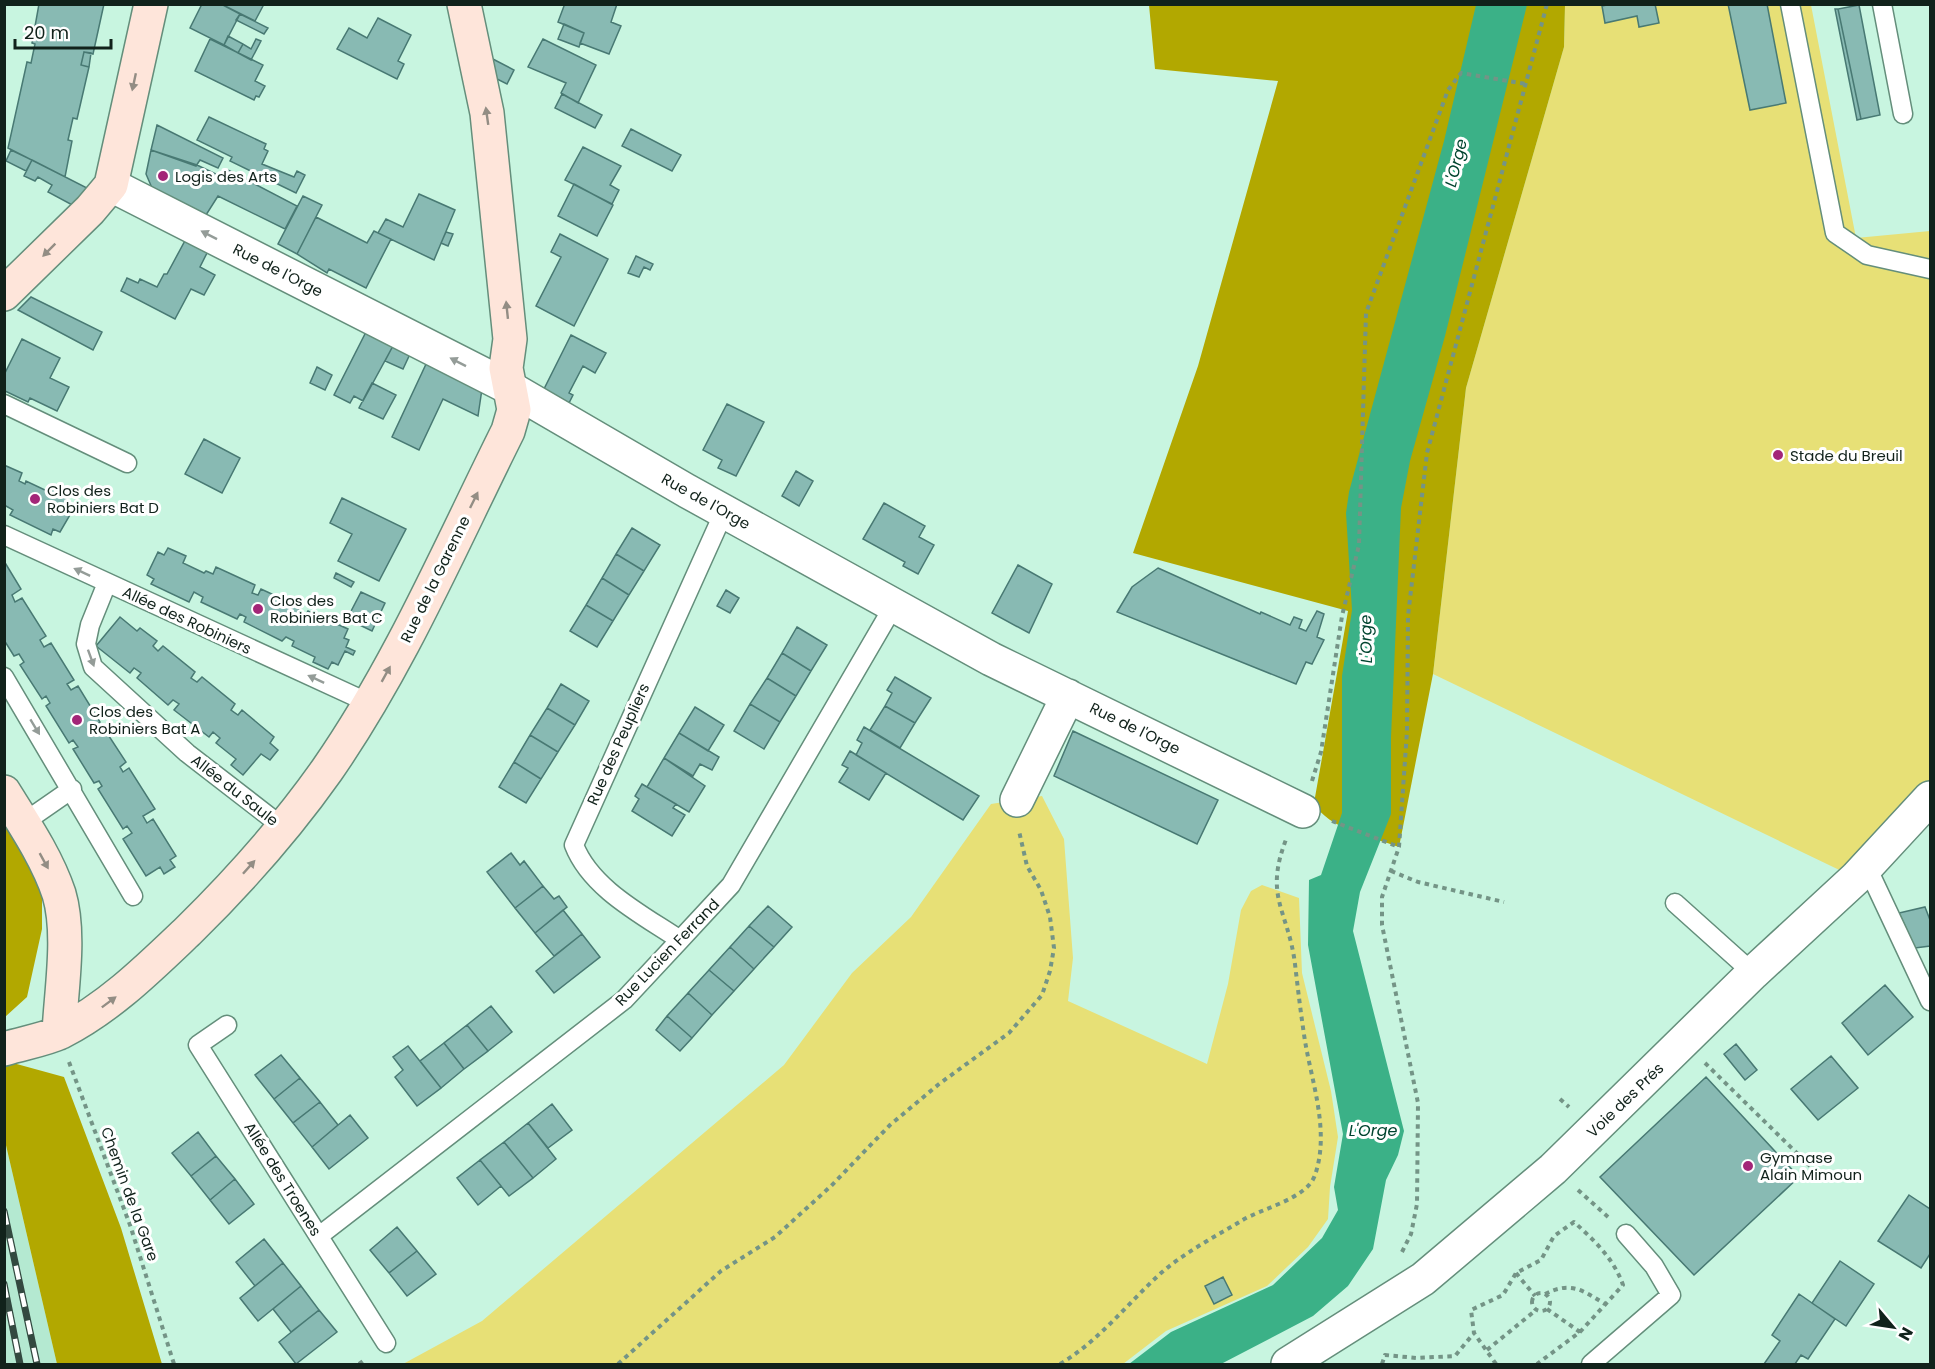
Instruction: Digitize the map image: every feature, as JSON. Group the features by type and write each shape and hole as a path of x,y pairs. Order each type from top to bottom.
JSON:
{"main road":[{"path":"4,294 90,210 111,185 151,4"},
{"name":"Rue de la Garenne","path":"4,1049 59,1033 106,1005 151,966 211,908 284,828 327,770 402,645 508,431 514,410 506,368 510,339 487,113 464,4"},
{"path":"4,792 50,871 59,895 64,921 59,1033"}],"street":[{"name":"Rue de l'Orge","path":"111,185 510,388 893,607 1068,696 1317,816"},
{"path":"1017,800 1068,696"},
{"name":"Voie des Prés","path":"1288,1365 1423,1279 1553,1169 1753,973 1867,867 1930,798"}],"lane":[{"path":"1790,4 1835,233 1867,255 1930,269"},
{"path":"1882,4 1904,114"},
{"path":"4,404 127,463"},
{"name":"Rue des Peupliers","path":"680,940 620,899 594,876 580,862 574,845 724,512"},
{"name":"Allée des Robiniers","path":"4,535 369,703"},
{"name":"Allée du Saule","path":"107,584 90,625 86,644 93,667 187,753 284,828"},
{"name":"Rue Lucien Ferrand","path":"319,1236 624,1000 731,885 893,607"},
{"path":"4,677 133,896"},
{"path":"23,823 72,789"},
{"path":"1867,867 1930,1001"},
{"path":"1675,903 1753,973"},
{"name":"Allée des Troenes","path":"227,1025 198,1045 386,1343"},
{"path":"1591,1365 1671,1295 1654,1266 1626,1234"}],"path":[{"path":"1400,1254 1412,1234 1417,1204 1418,1103 1382,925 1382,897 1399,847 1407,731 1408,616 1427,453 1547,4"},
{"path":"1317,816 1321,752 1342,616 1359,545 1366,314 1449,90 1461,73 1526,84"},
{"path":"618,1365 721,1271 775,1237 907,1111 939,1084 1009,1033 1042,995 1050,971 1054,948 1050,917 1041,890 1027,866 1017,823 1017,800"},
{"path":"1317,816 1399,847"},
{"path":"1060,1365 1081,1352 1163,1272 1251,1215 1306,1190 1314,1178 1318,1164 1320,1119 1305,1041 1292,941 1280,914 1276,892 1278,860 1288,834 1317,816"},
{"path":"1391,871 1419,882 1504,902"},
{"name":"Chemin de la Gare","path":"59,1033 130,1225 174,1365"},
{"path":"1684,1042 1810,1166"},
{"path":"1553,1169 1626,1234"},
{"path":"1496,1365 1474,1333 1471,1310 1503,1295 1516,1273 1541,1260 1554,1236 1574,1222 1591,1237 1617,1268 1623,1285 1580,1332 1544,1363 1538,1365"},
{"path":"1516,1273 1535,1296"},
{"path":"1535,1296 1561,1286 1581,1289 1605,1304"},
{"path":"1545,1294 1549,1299 1547,1309"},
{"path":"1535,1296 1533,1306 1536,1310"},
{"path":"1487,1350 1536,1310 1547,1309 1580,1332"},
{"path":"1382,1365 1385,1355 1417,1358 1455,1356 1474,1333"}],"shaded area":[{"path":"1149,5 1565,5 1564,47 1466,388 1433,674 1399,847 1340,826 1321,812 1314,803 1348,611 1133,553 1198,366 1278,81 1155,69"},
{"path":"1565,5 1811,5 1856,238 1930,231 1930,798 1856,878 1433,674 1466,388 1564,47"},
{"path":"1042,796 1064,839 1073,958 1068,1001 1207,1064 1228,984 1241,910 1251,891 1262,885 1299,898 1302,973 1331,1091 1338,1137 1330,1187 1328,1219 1308,1247 1267,1286 1166,1331 1123,1364 403,1364 482,1321 784,1065 852,973 911,917 991,804"},
{"path":"5,807 27,853 42,895 42,929 27,997 5,1017"},
{"path":"13,1063 64,1077 121,1228 162,1364 57,1364 5,1141 4,1065"},
{"path":"5,1141 57,1364 5,1364"}],"water":[{"name":"L'Orge","path":"1476,5 1527,5 1445,336 1410,461 1401,508 1391,737 1391,814 1360,892 1353,931 1404,1131 1398,1155 1386,1180 1373,1249 1348,1286 1313,1316 1221,1364 1129,1364 1171,1332 1273,1285 1322,1238 1338,1210 1334,1187 1343,1134 1308,945 1309,880 1321,875 1342,813 1342,676 1352,610 1346,513 1349,492 1444,141"}],"building":[{"path":"39,4 104,4 93,54 84,52 81,65 89,67 77,119 73,118 68,140 72,141 65,177 8,148 27,62 31,63"},
{"path":"202,4 221,4 240,14 224,45 190,28"},
{"path":"221,4 261,4 263,6 255,21"},
{"path":"562,4 617,4 611,22 621,26 609,54 580,43 584,33 558,22 564,6"},
{"path":"1655,4 1659,23 1639,27 1637,16 1605,23 1602,6"},
{"path":"1728,4 1767,4 1786,103 1750,110"},
{"path":"1859,5 1880,115 1861,119 1838,9"},
{"path":"1835,9 1838,9 1861,119 1857,120"},
{"path":"240,14 268,28 264,34 236,20"},
{"path":"378,18 411,35 398,61 404,64 397,79 337,49 349,28 367,38"},
{"path":"564,24 584,33 579,47 558,39"},
{"path":"228,36 243,44 238,53 224,45"},
{"path":"210,39 263,65 255,81 265,86 259,97 256,96 254,100 195,71"},
{"path":"256,39 261,41 251,60 238,53 243,44 251,49"},
{"path":"543,39 596,65 578,103 561,93 566,83 528,67"},
{"path":"84,52 91,53 89,67 81,65"},
{"path":"489,57 514,70 507,84 493,77"},
{"path":"562,94 602,115 595,128 555,108"},
{"path":"209,117 266,144 264,149 268,151 262,164 294,177 297,171 305,175 296,193 230,161 232,157 197,140"},
{"path":"157,125 223,158 218,168 200,160 196,166 151,150"},
{"path":"631,129 681,155 672,171 622,146"},
{"path":"583,147 621,166 610,185 619,190 612,204 565,180"},
{"path":"11,150 32,160 26,171 6,161"},
{"path":"151,150 197,165 224,178 228,170 297,206 285,229 218,196 206,215 152,188 146,174"},
{"path":"32,160 87,188 76,207 48,192 52,185 38,177 35,181 24,176"},
{"path":"574,184 613,205 597,236 558,216"},
{"path":"419,194 455,210 434,260 378,233 386,219 403,227"},
{"path":"303,196 322,205 297,254 278,244"},
{"path":"316,217 367,243 374,231 391,239 366,288 329,269 327,273 297,254"},
{"path":"446,232 453,234 448,246 441,243"},
{"path":"560,234 608,259 574,326 536,306 561,257 551,252"},
{"path":"187,237 209,249 200,267 215,275 204,295 191,289 175,319 121,291 127,278 138,283 140,279 157,287 164,274 167,274"},
{"path":"636,256 653,264 650,270 644,267 639,277 628,273"},
{"path":"31,297 102,332 93,350 18,310"},
{"path":"367,330 394,344 363,401 354,396 350,403 334,395"},
{"path":"571,335 606,353 595,373 583,366 569,393 573,395 569,403 544,389"},
{"path":"22,339 60,358 50,378 69,387 57,411 30,398 28,402 5,391 4,375"},
{"path":"394,344 410,354 403,369 385,361"},
{"path":"427,362 482,389 478,416 443,399 419,450 392,437"},
{"path":"317,367 332,375 325,390 310,383"},
{"path":"372,383 396,395 383,419 359,408"},
{"path":"727,404 764,422 736,476 718,468 722,460 703,450"},
{"path":"204,439 240,458 222,493 185,474"},
{"name":"Clos des Robiniers Bat D","path":"4,465 22,473 19,481 25,484 26,481 47,491 50,486 68,495 65,503 74,508 60,532 53,529 51,535 10,515 13,510 6,506 4,508"},
{"path":"796,471 813,481 799,506 782,496"},
{"path":"342,498 406,529 379,581 338,561 352,534 330,523"},
{"path":"884,503 925,526 919,537 934,545 918,574 903,566 905,562 863,539"},
{"path":"632,528 660,545 644,571 616,554"},
{"name":"Clos des Robiniers Bat C","path":"168,548 186,556 183,563 204,573 206,571 213,574 216,567 255,585 252,593 258,595 261,589 300,607 297,615 304,618 308,611 348,629 344,638 349,640 346,647 355,651 353,655 345,651 338,665 332,662 328,669 313,662 315,657 292,646 294,641 286,637 282,641 244,622 246,617 240,614 237,619 201,602 203,597 194,592 189,602 151,584 154,579 147,575 158,552 164,555"},
{"path":"616,554 644,571 629,595 602,578"},
{"name":"Clos des Robiniers Bat A","path":"4,561 21,589 12,595 15,602 22,598 46,636 40,640 44,647 51,643 74,680 67,684 71,690 78,686 100,722 94,726 99,733 105,730 126,762 120,767 123,772 129,768 155,809 143,816 147,823 153,819 176,856 170,860 175,867 164,874 160,867 146,876 123,839 132,833 127,826 123,829 98,789 102,786 99,781 94,783 73,749 78,747 73,740 69,743 46,706 50,703 46,696 42,699 20,665 24,662 19,654 14,656 4,640"},
{"path":"1018,565 1052,584 1029,633 992,613"},
{"path":"1158,568 1290,625 1294,617 1302,620 1299,628 1306,631 1317,611 1324,614 1317,637 1324,640 1312,664 1306,662 1296,684 1117,612 1132,587"},
{"path":"336,573 354,582 351,587 334,578"},
{"path":"602,578 629,595 613,621 586,605"},
{"path":"726,590 739,598 730,613 717,606"},
{"path":"361,592 385,603 372,631 347,619"},
{"path":"586,605 613,621 597,647 570,631"},
{"path":"120,617 137,631 140,628 157,641 153,646 158,651 163,646 195,672 191,678 197,682 202,677 235,704 231,710 238,715 242,710 274,737 270,743 278,750 270,760 261,754 243,775 231,765 236,759 216,743 220,738 213,732 209,737 174,710 179,704 173,700 168,705 137,678 141,673 134,668 130,673 96,646"},
{"path":"797,627 827,645 811,671 782,653"},
{"path":"782,653 811,671 796,696 767,678"},
{"path":"895,677 931,698 915,723 885,706 892,693 887,690"},
{"path":"767,678 796,696 780,722 750,704"},
{"path":"561,684 589,701 575,725 547,708"},
{"path":"750,704 780,722 764,749 734,731"},
{"path":"885,706 915,723 900,748 870,730"},
{"path":"695,707 724,725 708,751 679,733"},
{"path":"547,708 575,725 558,752 530,735"},
{"path":"864,727 979,796 963,820 856,755 862,743 857,740"},
{"path":"1073,731 1218,800 1197,844 1054,776"},
{"path":"679,733 719,757 712,770 700,764 693,776 664,758"},
{"path":"530,735 558,752 541,779 514,762"},
{"path":"850,751 886,773 869,800 839,782 848,768 842,765"},
{"path":"664,758 705,786 689,812 647,787"},
{"path":"514,762 541,779 526,803 499,787"},
{"path":"642,784 676,804 673,808 685,815 672,836 632,811 639,799 635,796"},
{"path":"511,853 520,865 524,861 543,886 515,908 487,872"},
{"path":"543,886 554,899 559,896 567,907 535,933 515,908"},
{"path":"768,906 792,927 774,947 749,926"},
{"path":"1925,907 1930,920 1930,946 1915,948 1899,913"},
{"path":"563,910 582,934 554,956 535,933"},
{"path":"749,926 774,947 754,969 730,947"},
{"path":"582,934 600,957 554,993 536,971"},
{"path":"730,947 754,969 734,991 709,970"},
{"path":"709,970 734,991 712,1015 688,993"},
{"path":"1885,985 1913,1017 1868,1055 1842,1023"},
{"path":"688,993 712,1015 692,1038 667,1016"},
{"path":"491,1006 512,1032 488,1051 467,1025"},
{"path":"667,1016 692,1038 680,1051 656,1030"},
{"path":"467,1025 488,1051 464,1069 444,1043"},
{"path":"444,1043 464,1069 441,1088 420,1061"},
{"path":"1736,1044 1757,1070 1745,1080 1724,1054"},
{"path":"408,1046 441,1088 417,1106 395,1077 403,1070 393,1057"},
{"path":"281,1055 300,1078 274,1099 255,1075"},
{"path":"1831,1056 1858,1088 1818,1120 1791,1089"},
{"path":"1706,1077 1799,1177 1694,1275 1600,1177"},
{"path":"300,1078 320,1102 293,1123 274,1099"},
{"path":"320,1102 338,1125 312,1147 293,1123"},
{"path":"552,1104 572,1130 548,1148 528,1123"},
{"path":"350,1115 368,1138 329,1169 312,1147"},
{"path":"528,1123 556,1159 533,1178 504,1142"},
{"path":"198,1132 216,1156 191,1176 172,1153"},
{"path":"504,1142 533,1178 509,1196 480,1160"},
{"path":"216,1156 235,1179 210,1200 191,1176"},
{"path":"480,1160 501,1186 478,1205 457,1178"},
{"path":"235,1179 254,1204 229,1224 210,1200"},
{"path":"1909,1195 1930,1209 1930,1254 1921,1268 1878,1241"},
{"path":"397,1227 417,1251 389,1273 370,1250"},
{"path":"264,1239 283,1263 255,1286 236,1262"},
{"path":"417,1251 436,1274 407,1296 389,1273"},
{"path":"1840,1261 1874,1284 1846,1326 1812,1303"},
{"path":"283,1263 301,1286 258,1321 240,1298"},
{"path":"1223,1277 1232,1295 1214,1304 1205,1286"},
{"path":"301,1286 319,1310 291,1332 273,1309"},
{"path":"1799,1294 1835,1319 1808,1359 1801,1355 1795,1364 1764,1364 1780,1341 1772,1335"},
{"path":"319,1310 337,1332 296,1364 279,1342"}],"railway":[{"path":"4,1211 37,1364"},
{"path":"4,1284 20,1364"}],"place":[{"name":"Logis des Arts","path":"163,176"},
{"name":"Stade du Breuil","path":"1778,455"},
{"name":"Clos des Robiniers Bat D","path":"35,499"},
{"name":"Clos des Robiniers Bat C","path":"258,609"},
{"name":"Clos des Robiniers Bat A","path":"77,720"},
{"name":"Gymnase Alain Mimoun","path":"1748,1166"}]}
